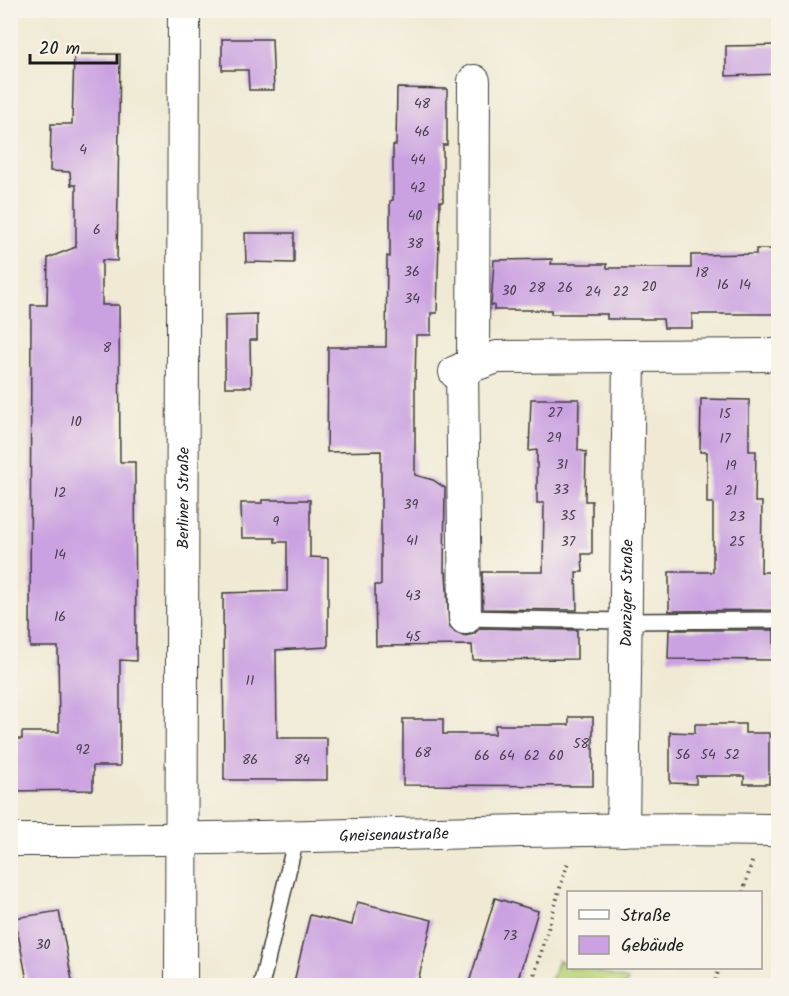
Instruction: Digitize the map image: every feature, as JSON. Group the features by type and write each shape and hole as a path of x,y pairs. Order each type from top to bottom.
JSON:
{"street":[{"name":"Berliner Straße","path":"181,986 184,10"},
{"path":"465,618 460,370 474,81"},
{"name":"Danziger Straße","path":"623,830 628,356"},
{"path":"460,370 497,357 778,356"},
{"name":"Gneisenaustraße","path":"10,840 182,840 623,830 778,830"}],"lane":[{"path":"465,618 624,621 778,620"},
{"path":"261,986 296,838"}],"path":[{"path":"531,986 577,832"},
{"path":"714,986 719,969"}],"green space":[{"path":"558,960 567,963 567,969 588,969 628,980 626,985 550,985"}],"building":[{"path":"222,39 272,39 274,90 249,90 248,70 222,70"},
{"path":"778,45 778,74 726,76 726,46"},
{"path":"74,54 120,54 117,261 102,260 102,305 119,305 120,462 135,462 136,661 120,660 120,766 93,766 93,790 10,791 10,739 22,739 22,732 59,732 58,647 30,647 31,305 47,305 48,258 76,247 76,185 71,185 70,172 50,171 51,124 72,124"},
{"path":"397,88 447,89 447,145 443,145 443,201 440,201 437,313 431,313 431,335 416,335 415,475 433,480 445,488 444,572 446,572 449,627 465,636 474,634 480,628 577,630 577,659 473,660 472,645 376,646 375,585 381,585 381,451 327,452 328,347 386,347 387,256 390,257 390,201 393,200 393,145 396,145"},
{"path":"245,233 294,233 294,263 246,262"},
{"path":"756,249 778,249 778,314 692,314 692,328 664,328 663,319 607,319 607,314 551,314 551,310 494,310 494,305 491,305 494,260 552,259 551,264 607,264 607,268 691,268 691,255 756,254"},
{"path":"257,314 257,340 250,340 251,387 225,387 225,315"},
{"path":"531,399 579,399 578,450 586,452 585,501 592,501 592,554 582,554 583,572 576,572 577,610 483,609 482,572 543,572 544,503 537,503 537,450 529,451"},
{"path":"701,399 749,400 749,451 756,451 755,502 762,502 761,572 774,572 774,610 669,611 669,572 713,572 713,503 707,503 707,452 700,452"},
{"path":"262,500 310,500 310,557 328,558 328,647 276,650 277,738 327,738 327,780 224,780 223,593 287,591 287,542 275,542 275,538 242,538 241,503 262,503"},
{"path":"669,630 774,630 774,660 668,659"},
{"path":"569,717 593,717 593,786 403,785 403,719 443,719 443,734 495,734 495,725 569,725"},
{"path":"695,724 745,724 745,733 769,733 769,784 744,784 744,776 696,776 696,784 670,783 670,732 695,733"},
{"path":"495,898 538,911 516,986 468,986"},
{"path":"357,902 432,920 417,986 293,986 310,915 352,925"},
{"path":"59,911 73,986 28,986 15,918"}]}
